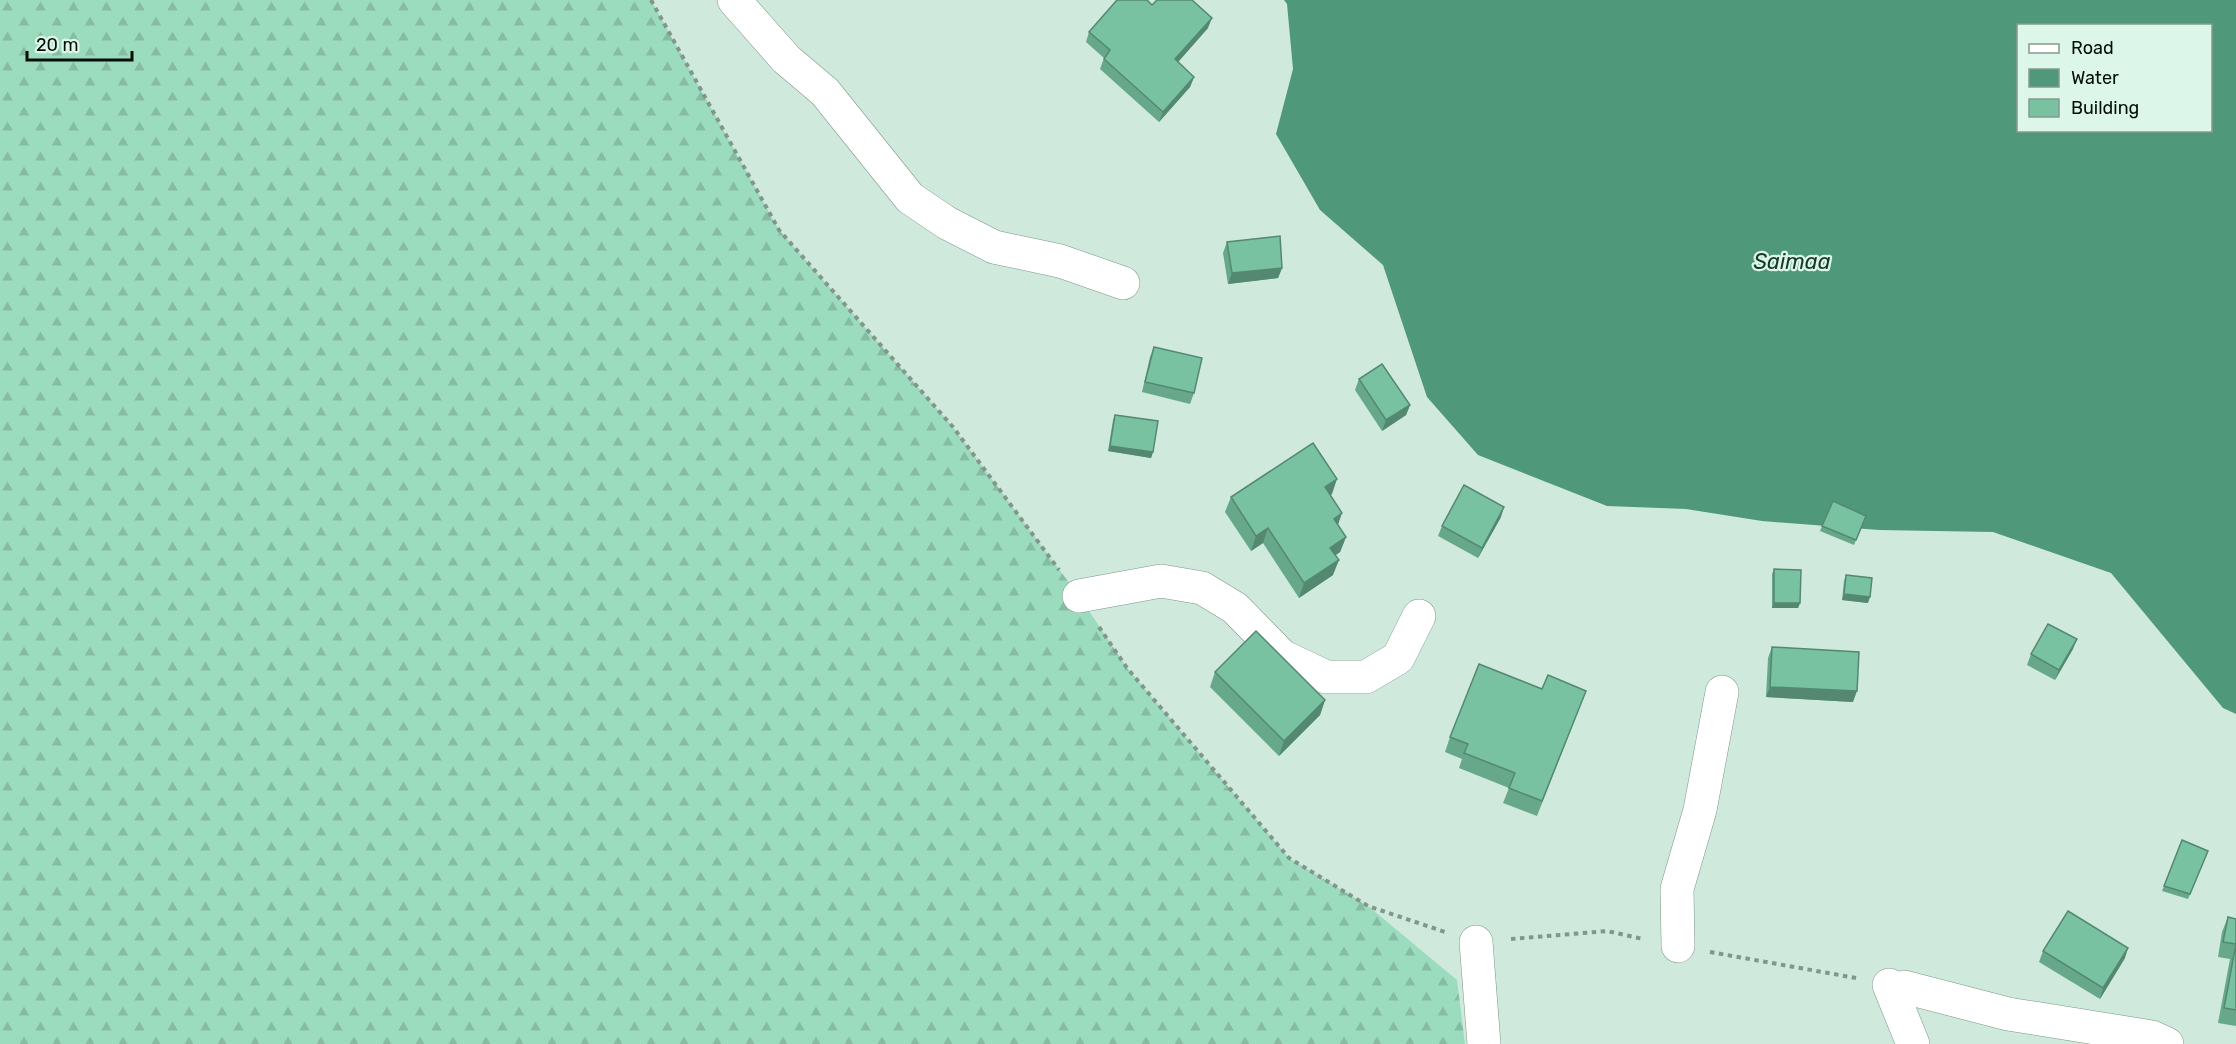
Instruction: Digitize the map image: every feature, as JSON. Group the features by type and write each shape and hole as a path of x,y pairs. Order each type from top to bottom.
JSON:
{"lane":[{"path":"734,0 786,59 825,92 910,198 947,223 994,247 1060,261 1123,283"},
{"path":"1079,596 1161,581 1202,588 1235,608 1282,656 1326,677 1366,677 1398,658 1419,616"},
{"path":"1678,946 1677,889 1700,810 1722,692"},
{"path":"1476,942 1484,1044"},
{"path":"1913,1044 1897,986 2008,1014 2152,1038 2166,1044"}],"green space":[{"path":"0,0 651,0 779,230 953,427 1079,596 1127,668 1289,858 1368,906 1457,980 1465,1044 0,1044"}],"water":[{"name":"Saimaa","path":"1284,0 2236,0 2236,714 2223,708 2111,573 1993,532 1879,530 1762,521 1686,509 1607,506 1478,455 1427,397 1383,265 1320,210 1276,134 1293,69 1287,4"}],"building":[{"path":"1117,0 1147,0 1152,5 1157,0 1192,0 1212,18 1175,59 1194,77 1163,112 1104,59 1110,50 1089,32"},
{"path":"1280,236 1282,268 1232,273 1227,242"},
{"path":"1154,347 1202,358 1194,393 1145,382"},
{"path":"1382,364 1410,405 1386,420 1359,379"},
{"path":"1115,415 1158,421 1153,452 1110,446"},
{"path":"1313,443 1337,479 1325,487 1342,513 1334,519 1346,537 1330,548 1339,560 1304,583 1268,528 1256,536 1231,497"},
{"path":"1464,485 1504,507 1482,548 1442,526"},
{"path":"1833,501 1866,516 1856,540 1822,526"},
{"path":"1774,569 1801,570 1800,603 1774,603"},
{"path":"1846,575 1872,578 1870,597 1844,594"},
{"path":"2048,624 2077,639 2059,670 2031,654"},
{"path":"1256,631 1325,700 1284,741 1215,672"},
{"path":"1772,647 1859,652 1857,691 1770,687"},
{"path":"1479,664 1542,689 1548,675 1586,691 1542,801 1509,788 1515,773 1464,753 1468,744 1450,737"},
{"path":"2182,840 2208,851 2190,894 2164,886"},
{"path":"2068,911 2128,948 2103,988 2043,951"},
{"path":"2228,917 2236,919 2236,944 2223,942"},
{"path":"2236,944 2236,1010 2224,1008"}]}
